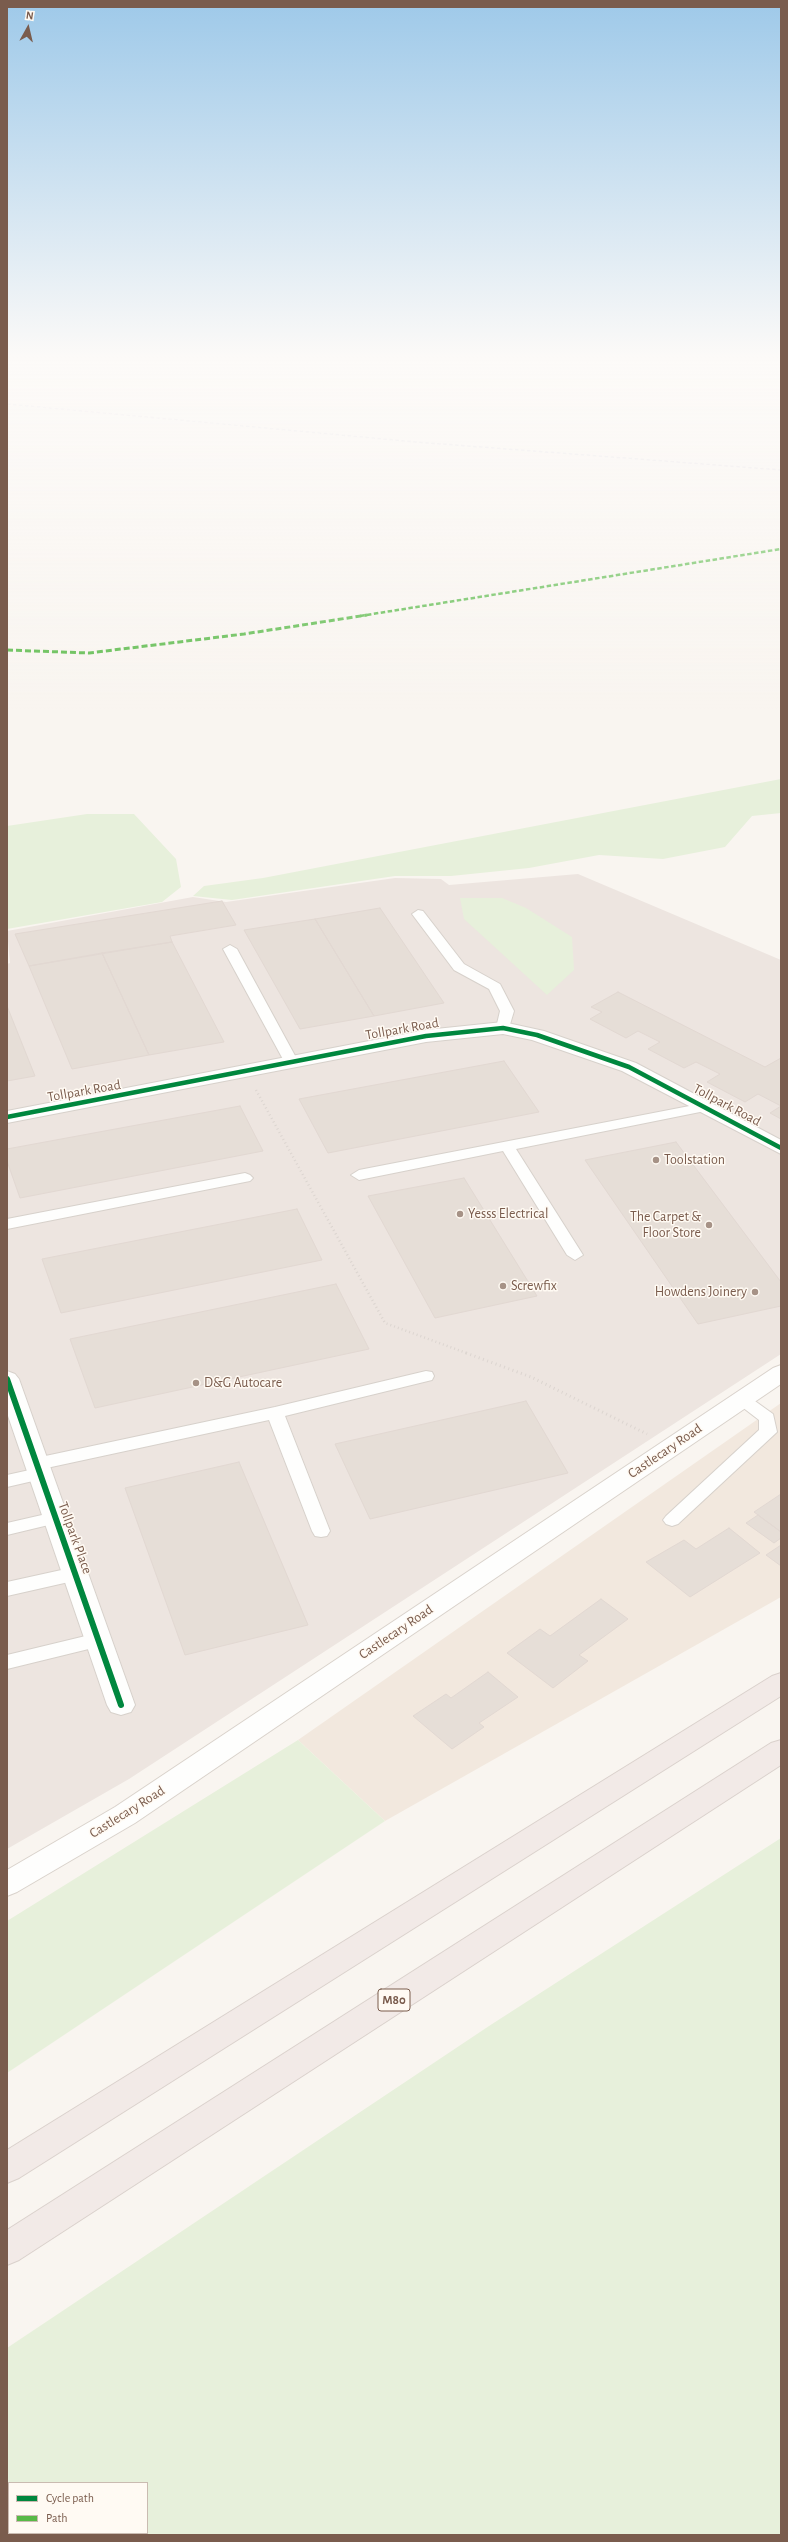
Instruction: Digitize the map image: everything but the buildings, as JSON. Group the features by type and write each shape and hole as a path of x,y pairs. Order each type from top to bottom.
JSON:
{"highway":[{"path":"7,2168 781,1683"},
{"name":"M80","path":"7,2249 781,1751"}],"street":[{"name":"Tollpark Road","path":"7,1116 246,1072 426,1036 503,1028 537,1035 629,1067 779,1145"},
{"name":"Castlecary Road","path":"7,1884 124,1815 781,1373"},
{"name":"Tollpark Place","path":"7,1379 121,1705"}],"lane":[{"path":"418,914 459,967 495,987 507,1011 503,1028"},
{"path":"230,949 292,1063"},
{"path":"359,1175 705,1107"},
{"path":"507,1146 575,1255"},
{"path":"7,1224 245,1178"},
{"path":"7,1481 38,1469 426,1376"},
{"path":"672,1520 768,1432 767,1418 742,1400"},
{"path":"275,1413 321,1530"},
{"path":"7,1529 55,1518"},
{"path":"7,1589 75,1574"},
{"path":"7,1662 98,1640"}],"path":[{"path":"246,1072 385,1323 532,1377 672,1446"}],"shaded area":[{"path":"578,874 781,960 781,1354 129,1779 7,1849 7,964 10,963 7,931 193,897 226,902 395,878 441,879 449,885"},
{"path":"781,1403 781,1597 385,1821 298,1740"}],"green space":[{"path":"781,779 781,813 752,816 725,847 663,859 599,855 529,868 451,876 395,876 232,900 193,896 204,886 263,878"},
{"path":"87,814 134,814 176,859 181,887 162,902 7,929 7,826"},
{"path":"460,898 502,898 526,908 572,937 574,970 547,995 464,919"},
{"path":"298,1740 385,1821 7,2073 7,1921"},
{"path":"781,1838 781,2535 7,2535 7,2348 489,2026"}],"marked path":[{"path":"7,650 89,653 244,634 781,549"}],"cycle path":[{"path":"7,1117 155,1090 426,1036 503,1028 537,1035 629,1067 781,1148"},
{"path":"7,1379 121,1705"}],"place":[{"name":"Toolstation","path":"656,1160"},
{"name":"Yesss Electrical","path":"460,1214"},
{"name":"The Carpet & Floor Store","path":"709,1225"},
{"name":"Screwfix","path":"503,1286"},
{"name":"Howdens Joinery","path":"755,1292"},
{"name":"D&G Autocare","path":"196,1383"}]}
